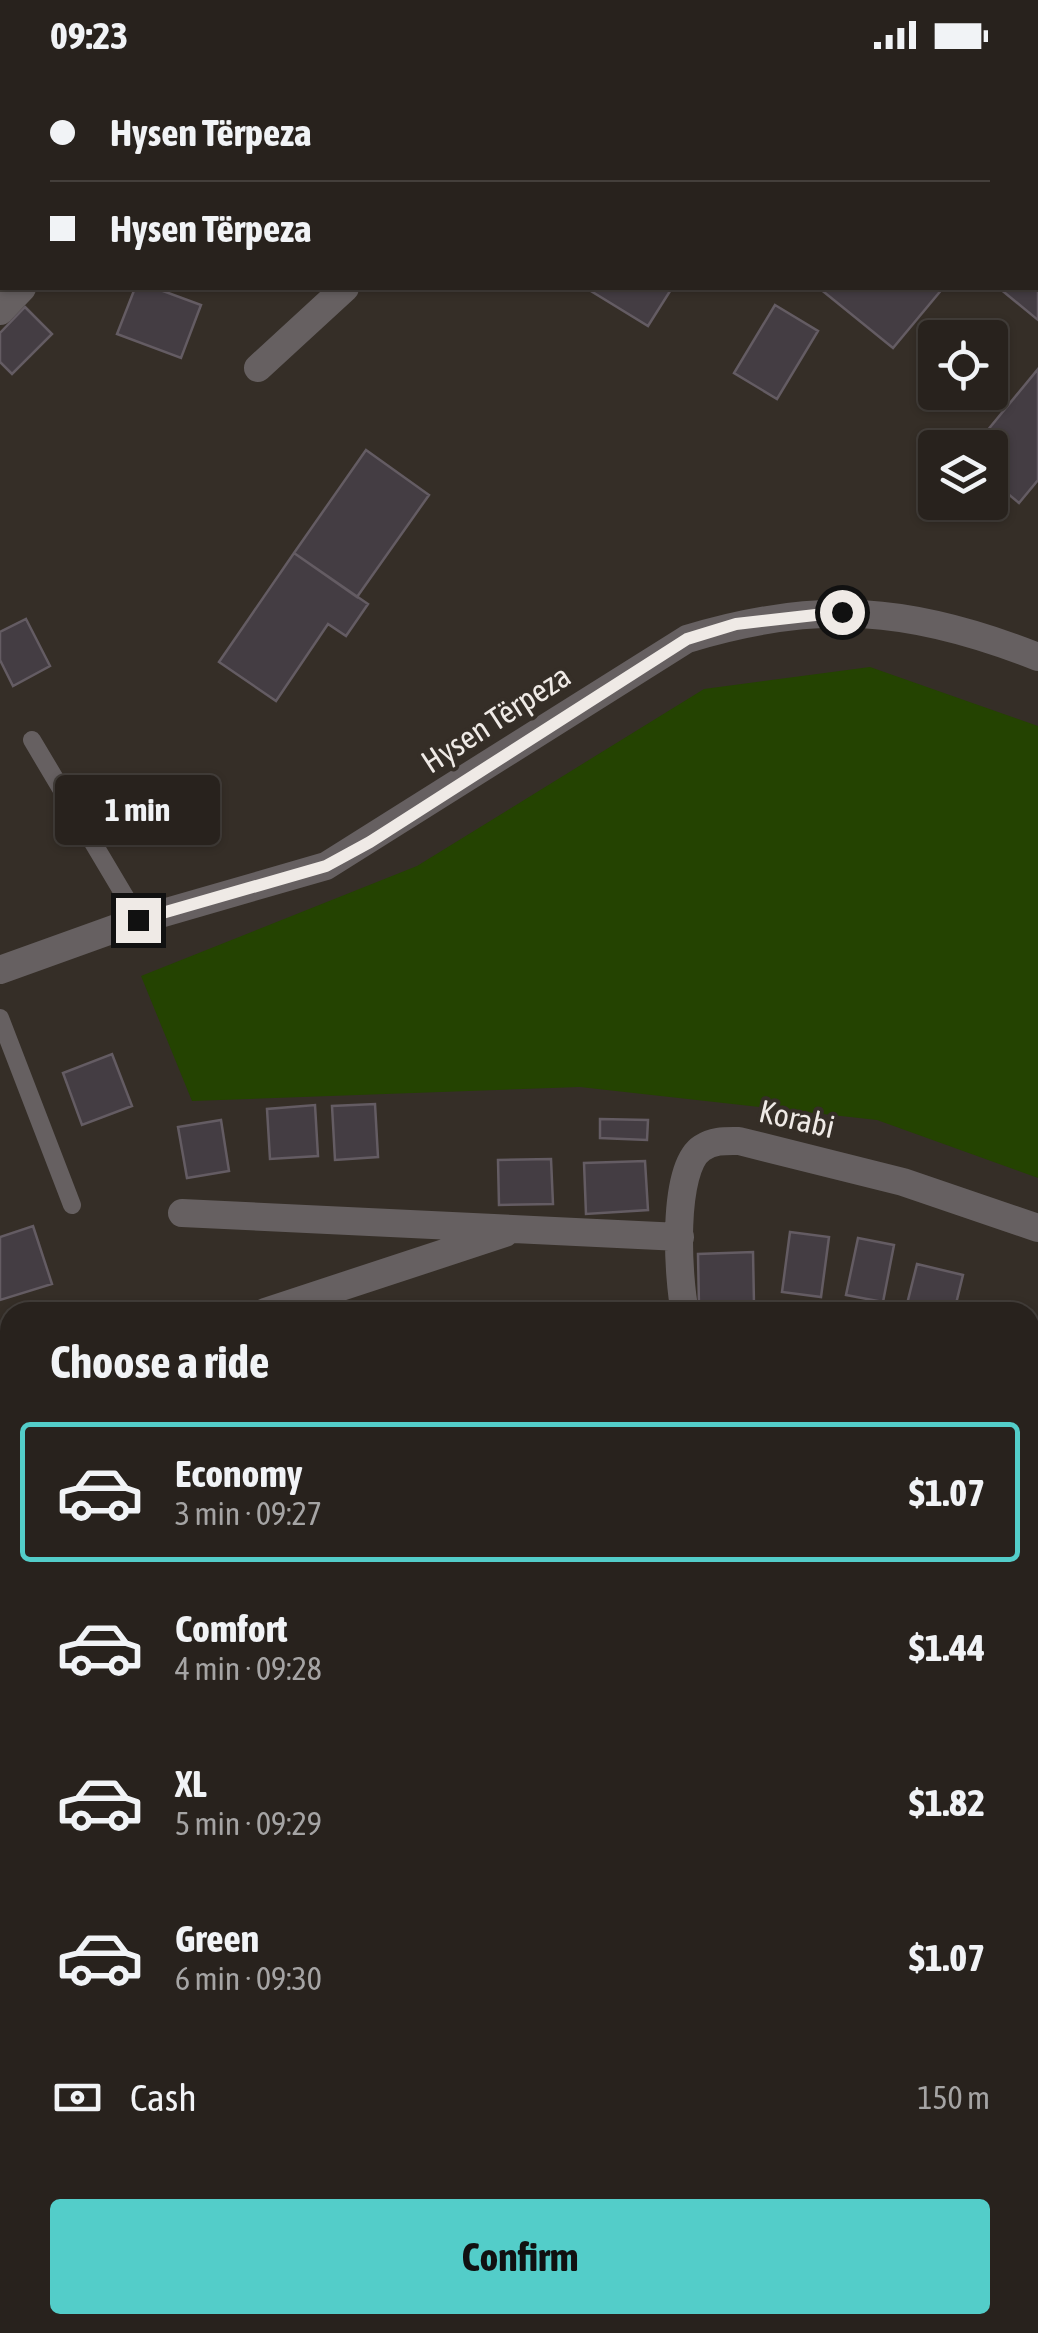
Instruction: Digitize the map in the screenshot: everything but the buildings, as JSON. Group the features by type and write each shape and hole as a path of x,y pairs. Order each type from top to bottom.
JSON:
{"street":[{"path":"0,310 20,290"},
{"path":"258,368 343,290"},
{"name":"Hysen Tërpeza","path":"0,970 138,920 326,866 370,842 687,639 736,624 842,612 892,614 942,622 1038,657"},
{"name":"Korabi","path":"683,1302 680,1238 688,1166 699,1149 717,1141 739,1141 903,1182 1038,1228"},
{"path":"182,1213 680,1238"},
{"path":"296,1302 521,1228"}],"lane":[{"path":"32,740 138,920"},
{"path":"0,1018 72,1205"}],"green space":[{"path":"870,667 1038,726 1038,1178 877,1120 580,1087 192,1101 141,976 417,866 704,689"}],"route":[{"path":"138,920 326,866 370,842 687,639 736,624 842,612"}]}
